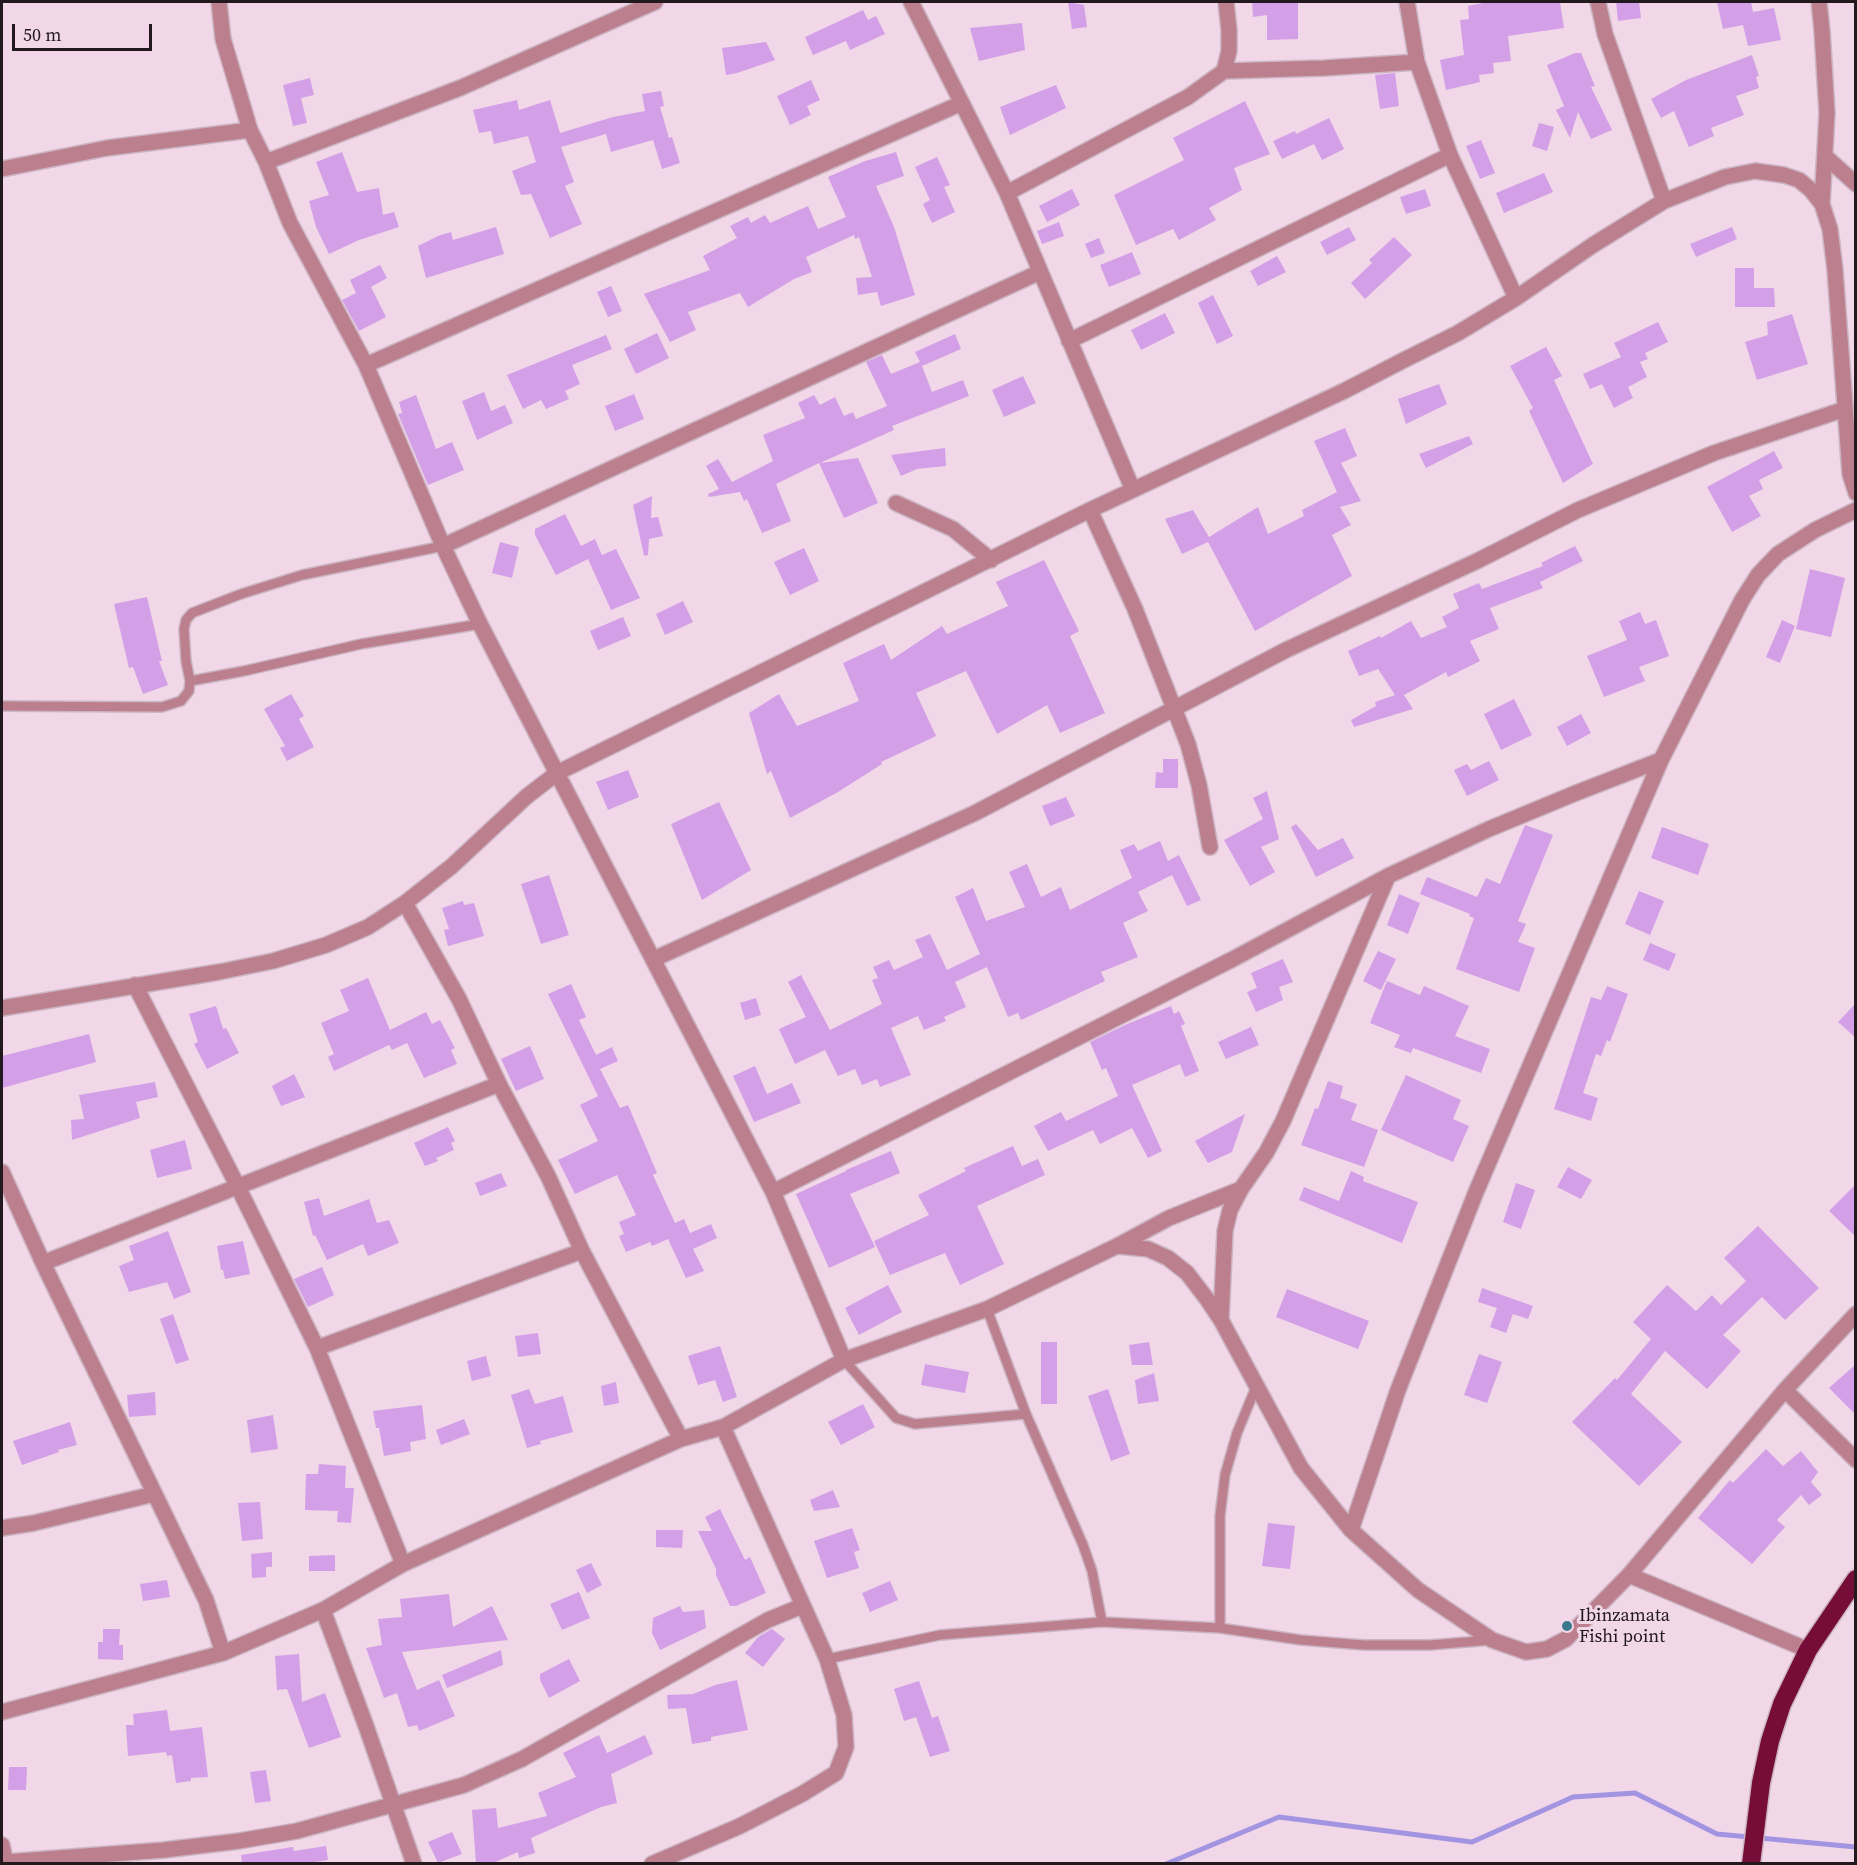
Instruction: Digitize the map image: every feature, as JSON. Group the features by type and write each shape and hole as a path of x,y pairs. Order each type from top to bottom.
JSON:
{"highway":[{"path":"1751,1863 1761,1783 1770,1741 1782,1704 1808,1650 1856,1579"}],"street":[{"path":"219,2 223,39 250,130 266,162 290,223 366,365 443,546 480,624 773,1192 844,1360"},
{"path":"266,162 460,88 655,2"},
{"path":"911,2 1006,193 1133,490"},
{"path":"1224,71 1229,51 1226,2"},
{"path":"1407,2 1417,62 1450,155 1516,298"},
{"path":"1598,2 1605,34 1664,201"},
{"path":"1819,2 1827,113 1822,204"},
{"path":"1006,193 1188,97 1224,71 1417,62"},
{"path":"366,365 962,103"},
{"path":"2,168 107,148 250,130"},
{"path":"1069,341 1450,155"},
{"path":"1826,157 1856,184"},
{"path":"2,1008 273,961 315,949 368,927 405,903 452,866 526,797 557,773 1090,510 1344,391 1458,333 1516,298 1593,245 1664,201 1725,177 1755,171 1784,175 1799,180 1822,204 1830,229 1835,270 1850,474 1856,493"},
{"path":"443,546 1040,272"},
{"path":"654,959 975,813 1286,650 1478,561 1578,510 1714,453 1845,409"},
{"path":"896,503 953,529 991,560"},
{"path":"1090,510 1135,609 1188,744 1199,785 1210,847"},
{"path":"1351,1530 1398,1390 1476,1192 1661,760 1742,600 1758,575 1778,554 1815,530 1856,510"},
{"path":"773,1192 1233,959 1388,876 1489,829 1661,760"},
{"path":"1221,1320 1225,1231 1230,1210 1241,1189 1266,1154 1283,1121 1388,876"},
{"path":"405,903 459,999 499,1084 548,1176 582,1251 681,1439"},
{"path":"135,985 317,1348 403,1564"},
{"path":"43,1263 499,1084"},
{"path":"2,1172 43,1263 206,1600 223,1653"},
{"path":"2,1712 223,1653 323,1610 403,1564 681,1439 723,1427 844,1360 987,1309 1169,1218 1241,1189"},
{"path":"1117,1246 1148,1249 1168,1258 1187,1273 1221,1320 1301,1467 1351,1530 1418,1590 1492,1640 1526,1652 1547,1649 1566,1639 1629,1575 1785,1390 1856,1314"},
{"path":"317,1348 582,1251"},
{"path":"1785,1390 1856,1460"},
{"path":"652,1863 740,1826 802,1794 836,1773 846,1747 844,1715 827,1659 723,1427"},
{"path":"2,1528 34,1523 154,1494"},
{"path":"1629,1575 1808,1650"},
{"path":"2,1845 6,1863 164,1850 238,1841 297,1831 464,1785 522,1759 768,1620 802,1606"},
{"path":"323,1610 414,1863"}],"lane":[{"path":"2,706 162,707 181,701 189,691 190,681 184,629 192,613 241,594 303,575 443,546"},
{"path":"190,681 361,644 480,624"},
{"path":"987,1309 1026,1414 1083,1545 1092,1571 1102,1622"},
{"path":"844,1360 896,1418 915,1424 1026,1414"},
{"path":"1220,1628 1220,1516 1225,1475 1237,1433 1256,1387"},
{"path":"827,1659 940,1635 1102,1622 1220,1628 1301,1640 1364,1645 1430,1645 1492,1640"}],"building":[{"path":"1068,2 1084,5 1087,27 1072,29"},
{"path":"1252,2 1298,2 1298,39 1267,40 1267,15 1253,17"},
{"path":"1488,2 1560,2 1564,28 1508,36 1511,61 1493,63 1494,73 1479,75 1480,82 1446,90 1440,60 1464,55 1460,20 1469,19 1468,6"},
{"path":"1616,2 1639,2 1641,18 1618,21"},
{"path":"1717,2 1751,2 1753,12 1774,8 1781,40 1748,46 1743,25 1723,29"},
{"path":"863,10 868,20 876,16 885,34 850,50 846,41 813,55 805,37"},
{"path":"1022,23 1025,50 979,61 970,28"},
{"path":"766,42 775,60 726,75 722,48"},
{"path":"1575,53 1581,53 1595,86 1591,87 1612,130 1591,139 1578,112 1570,138 1556,110 1564,106 1547,65"},
{"path":"1752,55 1759,76 1756,77 1759,88 1736,96 1744,115 1711,128 1714,136 1689,147 1674,111 1661,118 1651,99 1686,80"},
{"path":"1395,73 1399,106 1380,109 1375,75"},
{"path":"310,78 314,95 301,98 307,123 293,126 283,85"},
{"path":"811,80 820,100 807,106 811,115 790,125 777,96"},
{"path":"1056,85 1066,108 1010,135 1000,107"},
{"path":"661,91 664,106 660,107 669,138 672,137 680,163 662,169 653,140 611,152 606,134 561,147 574,182 565,186 582,224 550,238 531,194 521,195 512,171 536,162 528,136 494,144 491,131 479,133 473,110 517,100 519,110 550,100 560,133 613,117 645,111 642,94"},
{"path":"1245,101 1270,154 1234,168 1242,190 1209,208 1216,220 1179,240 1173,229 1136,245 1114,195 1184,160 1173,138"},
{"path":"1329,118 1344,149 1322,160 1314,144 1282,159 1273,141 1295,131 1296,134"},
{"path":"1539,123 1554,127 1547,151 1532,146"},
{"path":"1481,140 1495,173 1480,179 1466,146"},
{"path":"342,152 357,192 379,188 383,215 394,212 399,227 359,240 329,254 316,227 309,201 329,195 316,162"},
{"path":"896,152 904,176 876,186 894,227 915,295 881,306 877,292 858,295 856,278 872,277 859,237 855,239 854,235 806,257 812,272 794,279 748,307 740,293 688,312 696,330 670,342 644,294 710,270 703,256 737,238 730,226 748,217 751,223 765,215 770,223 808,206 818,229 846,217 828,177 865,161"},
{"path":"937,157 950,185 944,187 955,212 932,223 923,204 930,200 915,167"},
{"path":"1544,173 1553,192 1504,213 1496,193"},
{"path":"1072,189 1080,205 1047,222 1039,206"},
{"path":"1425,189 1431,206 1406,214 1400,197"},
{"path":"1059,222 1064,236 1042,244 1037,231"},
{"path":"496,227 504,254 426,278 418,246 451,232 453,240"},
{"path":"1349,227 1356,240 1327,255 1320,242"},
{"path":"1732,227 1737,239 1696,257 1690,244"},
{"path":"1394,237 1412,255 1365,299 1351,283 1372,263 1369,260"},
{"path":"1099,238 1105,253 1091,258 1085,244"},
{"path":"1132,252 1141,274 1109,287 1100,265"},
{"path":"1277,256 1286,272 1258,286 1250,271"},
{"path":"380,265 387,278 371,287 386,317 359,331 342,300 356,293 350,280"},
{"path":"1735,268 1754,268 1754,288 1774,288 1775,307 1735,307"},
{"path":"611,286 622,311 608,317 597,292"},
{"path":"1213,295 1233,336 1217,344 1198,303"},
{"path":"1165,313 1175,333 1141,350 1131,330"},
{"path":"1792,314 1808,364 1757,380 1745,342 1768,335 1767,322"},
{"path":"1658,322 1668,342 1645,353 1648,359 1640,362 1647,377 1628,387 1633,398 1614,408 1602,384 1590,389 1583,374 1621,357 1614,343"},
{"path":"657,333 669,358 636,374 624,349"},
{"path":"955,334 961,349 922,366 932,392 963,380 969,396 892,426 894,430 820,463 858,458 878,503 844,518 819,463 776,484 791,521 762,533 747,499 744,501 740,492 709,497 708,494 719,489 706,466 718,459 732,482 773,461 763,435 805,418 798,403 814,395 820,405 835,397 844,416 853,412 856,419 887,406 866,362 882,355 891,374 920,362 915,352"},
{"path":"606,335 612,349 572,365 580,384 565,391 569,399 546,409 541,400 523,409 507,375"},
{"path":"1546,347 1562,376 1554,380 1593,464 1563,483 1529,411 1533,408 1510,366"},
{"path":"1023,376 1036,403 1004,417 992,390"},
{"path":"1439,384 1447,404 1406,424 1398,399"},
{"path":"484,392 491,411 505,405 513,423 477,440 462,401"},
{"path":"634,394 644,419 615,431 605,406"},
{"path":"416,395 436,449 452,442 464,470 428,485 398,414 402,413 399,402"},
{"path":"1345,428 1357,456 1341,463 1361,501 1340,507 1351,525 1332,535 1352,576 1255,631 1208,542 1182,554 1165,519 1193,510 1209,537 1258,507 1268,534 1304,516 1302,510 1337,492 1314,441"},
{"path":"1469,436 1473,444 1426,468 1419,454"},
{"path":"945,448 946,466 917,469 901,476 891,455"},
{"path":"1774,451 1783,468 1759,480 1763,489 1749,496 1761,516 1732,532 1707,487"},
{"path":"652,496 651,518 658,517 663,536 649,539 648,555 644,556 633,505"},
{"path":"565,514 581,546 595,539 602,555 616,549 640,598 611,610 588,559 556,575 535,535 535,529"},
{"path":"500,542 519,547 512,578 492,573"},
{"path":"1575,546 1583,561 1540,582 1543,588 1490,608 1499,629 1470,641 1480,661 1448,677 1446,672 1404,695 1413,709 1354,727 1351,720 1376,706 1375,702 1395,695 1378,669 1359,676 1348,651 1380,636 1381,638 1411,621 1421,638 1447,627 1442,617 1459,608 1453,594 1479,583 1482,589 1543,566 1541,563"},
{"path":"804,548 819,581 790,595 774,562"},
{"path":"1044,560 1079,631 1070,636 1105,713 1060,733 1047,705 997,734 966,671 916,693 936,736 881,762 882,764 838,792 790,818 771,771 767,774 749,713 779,694 797,726 859,701 843,663 884,644 891,660 942,626 947,634 1008,606 996,582"},
{"path":"1810,569 1845,578 1831,637 1796,629"},
{"path":"147,597 162,661 159,661 168,685 143,694 133,667 129,668 114,604"},
{"path":"683,601 693,622 665,635 656,614"},
{"path":"1640,612 1645,624 1656,620 1669,656 1639,667 1645,681 1604,697 1587,656 1627,640 1619,621"},
{"path":"623,617 631,636 598,650 590,631"},
{"path":"1782,620 1795,626 1780,663 1766,657"},
{"path":"291,694 304,716 299,719 314,747 287,761 280,748 285,746 264,709"},
{"path":"1514,699 1532,735 1501,750 1484,714"},
{"path":"1581,714 1591,733 1567,746 1557,727"},
{"path":"1163,759 1178,759 1178,788 1155,788 1156,772 1163,773"},
{"path":"1489,761 1499,780 1467,796 1454,770 1467,764 1471,770"},
{"path":"628,770 639,797 608,810 596,782"},
{"path":"1267,791 1279,839 1261,847 1275,872 1250,886 1224,840 1263,819 1253,798"},
{"path":"1066,797 1075,816 1050,826 1042,806"},
{"path":"719,802 751,870 702,900 671,824"},
{"path":"1296,824 1318,850 1343,838 1354,858 1316,877 1291,827"},
{"path":"1525,825 1553,835 1518,921 1526,924 1518,942 1535,948 1519,992 1456,969 1474,918 1469,916 1470,914 1420,894 1427,877 1477,897 1486,878 1500,884"},
{"path":"1662,827 1709,844 1698,875 1651,858"},
{"path":"1160,841 1168,861 1179,855 1201,900 1187,906 1172,875 1138,892 1148,911 1123,923 1138,957 1101,972 1105,981 1021,1020 1018,1013 1008,1017 987,967 955,982 966,1007 944,1017 946,1021 924,1030 918,1016 891,1028 911,1075 880,1087 877,1079 862,1085 855,1069 838,1076 825,1050 795,1064 779,1029 806,1017 788,982 801,975 830,1030 882,1004 872,980 878,978 873,967 889,960 894,970 923,957 915,940 930,934 947,970 980,954 955,897 973,888 986,921 1025,907 1009,872 1027,864 1041,897 1061,887 1070,910 1132,878 1120,850 1134,844 1138,851"},
{"path":"549,875 569,935 541,944 521,884"},
{"path":"1639,891 1664,901 1650,935 1625,924"},
{"path":"1399,894 1420,903 1408,934 1387,925"},
{"path":"463,901 464,905 474,903 484,936 448,946 444,930 449,929 442,908"},
{"path":"1650,943 1676,954 1669,971 1643,960"},
{"path":"1378,951 1396,959 1381,990 1363,981"},
{"path":"1283,959 1293,982 1279,987 1283,1000 1256,1012 1247,992 1257,988 1251,973"},
{"path":"368,978 390,1030 426,1012 432,1024 440,1020 455,1048 451,1050 457,1064 424,1078 407,1043 392,1050 389,1045 334,1071 328,1057 334,1054 321,1023 349,1011 340,990"},
{"path":"1387,981 1420,995 1424,986 1469,1006 1455,1036 1490,1049 1481,1073 1413,1048 1411,1053 1394,1047 1400,1035 1370,1023"},
{"path":"571,984 586,1017 579,1020 596,1055 612,1047 618,1061 600,1069 620,1108 628,1105 657,1173 653,1175 675,1223 684,1219 690,1233 711,1224 717,1238 693,1249 704,1271 686,1278 668,1239 652,1246 650,1242 626,1252 619,1236 624,1234 619,1222 636,1215 617,1175 575,1194 558,1160 598,1141 580,1105 598,1096 548,994"},
{"path":"1607,986 1628,994 1610,1042 1607,1040 1601,1056 1596,1054 1583,1093 1598,1098 1591,1121 1554,1109 1591,997 1601,1000"},
{"path":"756,998 761,1015 745,1020 740,1003"},
{"path":"1856,1003 1856,1038 1838,1022"},
{"path":"216,1006 223,1029 226,1028 239,1053 207,1069 194,1044 198,1042 189,1014"},
{"path":"1171,1006 1174,1014 1179,1011 1185,1024 1181,1026 1199,1071 1185,1077 1180,1064 1132,1085 1162,1151 1148,1158 1132,1128 1100,1144 1093,1130 1048,1151 1034,1126 1061,1112 1066,1121 1118,1096 1106,1068 1102,1070 1090,1042"},
{"path":"1251,1027 1259,1045 1226,1059 1218,1042"},
{"path":"89,1034 96,1062 2,1088 2,1056"},
{"path":"530,1046 544,1079 516,1091 501,1059"},
{"path":"755,1066 767,1094 792,1083 801,1103 754,1122 733,1076"},
{"path":"294,1074 305,1097 281,1106 272,1086"},
{"path":"1406,1075 1461,1100 1453,1119 1469,1126 1453,1162 1381,1130"},
{"path":"1328,1081 1343,1086 1340,1098 1357,1104 1351,1120 1378,1130 1364,1167 1301,1145"},
{"path":"155,1082 158,1097 136,1102 140,1118 72,1140 71,1120 84,1119 79,1095"},
{"path":"1245,1114 1232,1152 1208,1163 1195,1141"},
{"path":"448,1127 455,1141 451,1143 454,1150 436,1158 438,1161 425,1166 414,1143"},
{"path":"185,1140 192,1169 157,1178 150,1150"},
{"path":"1013,1146 1022,1166 1038,1159 1045,1175 977,1206 1004,1264 960,1285 945,1253 890,1275 874,1241 929,1215 918,1195 966,1171 964,1168"},
{"path":"891,1151 900,1173 850,1194 875,1247 829,1268 796,1194"},
{"path":"1568,1167 1592,1180 1581,1199 1557,1187"},
{"path":"1351,1171 1364,1177 1363,1181 1418,1202 1402,1243 1299,1200 1304,1187 1339,1201"},
{"path":"501,1173 507,1186 480,1196 475,1183"},
{"path":"1516,1183 1535,1190 1521,1229 1503,1222"},
{"path":"1856,1184 1856,1237 1829,1211"},
{"path":"319,1198 324,1216 369,1199 377,1223 389,1220 399,1243 368,1256 363,1244 327,1260 315,1235 313,1236 304,1202"},
{"path":"1758,1226 1819,1288 1785,1320 1762,1297 1723,1335 1741,1351 1707,1389 1665,1351 1631,1394 1682,1442 1639,1486 1572,1422 1615,1378 1617,1380 1651,1339 1633,1322 1667,1285 1696,1311 1712,1295 1721,1305 1746,1281 1724,1258"},
{"path":"168,1231 191,1292 174,1299 167,1282 129,1292 119,1266 134,1260 129,1246"},
{"path":"243,1241 250,1274 225,1279 217,1246"},
{"path":"322,1267 334,1295 308,1307 294,1279"},
{"path":"888,1285 902,1312 859,1335 845,1308"},
{"path":"1482,1288 1533,1306 1528,1319 1513,1314 1506,1333 1490,1327 1497,1308 1478,1302"},
{"path":"1287,1289 1369,1321 1358,1349 1276,1317"},
{"path":"173,1314 189,1360 176,1364 160,1319"},
{"path":"538,1333 541,1354 518,1357 515,1336"},
{"path":"1041,1342 1057,1342 1057,1404 1041,1404"},
{"path":"1149,1342 1153,1365 1132,1365 1129,1345"},
{"path":"720,1346 737,1397 723,1402 715,1380 698,1385 688,1356"},
{"path":"1479,1354 1502,1362 1487,1403 1464,1395"},
{"path":"486,1356 491,1376 472,1381 467,1361"},
{"path":"925,1364 969,1372 965,1393 921,1385"},
{"path":"1856,1364 1856,1415 1829,1388"},
{"path":"1154,1373 1159,1401 1138,1404 1135,1380"},
{"path":"616,1382 619,1403 604,1406 601,1386"},
{"path":"529,1389 535,1404 563,1396 573,1432 540,1441 541,1444 527,1448 511,1395"},
{"path":"1108,1389 1130,1454 1111,1461 1088,1396"},
{"path":"155,1392 156,1415 129,1417 127,1395"},
{"path":"863,1404 875,1427 841,1445 828,1422"},
{"path":"422,1405 426,1439 410,1442 411,1451 384,1456 373,1411"},
{"path":"273,1415 278,1449 251,1453 247,1420"},
{"path":"464,1419 470,1434 441,1445 436,1430"},
{"path":"70,1422 77,1445 22,1465 13,1441"},
{"path":"1766,1449 1783,1466 1801,1451 1818,1472 1811,1482 1822,1495 1809,1505 1801,1495 1777,1520 1785,1527 1752,1564 1698,1518 1730,1480 1733,1483"},
{"path":"319,1464 346,1466 345,1488 354,1488 351,1523 337,1522 338,1511 305,1510 306,1474 318,1474"},
{"path":"833,1490 840,1507 814,1511 810,1500"},
{"path":"260,1502 263,1539 242,1541 238,1503"},
{"path":"720,1509 745,1560 750,1557 766,1593 736,1606 730,1606 698,1531 712,1531 705,1517"},
{"path":"1268,1523 1295,1526 1290,1569 1262,1566"},
{"path":"852,1528 860,1550 854,1552 859,1568 827,1578 814,1541"},
{"path":"656,1530 683,1530 682,1548 656,1547"},
{"path":"272,1552 272,1567 266,1567 266,1577 252,1578 251,1554"},
{"path":"335,1555 335,1571 309,1571 309,1556"},
{"path":"591,1563 602,1585 587,1593 576,1570"},
{"path":"167,1580 170,1597 143,1601 140,1584"},
{"path":"890,1581 898,1600 870,1612 862,1593"},
{"path":"579,1592 590,1618 562,1630 550,1604"},
{"path":"449,1594 453,1627 492,1606 508,1640 402,1652 417,1690 439,1680 455,1716 419,1731 417,1725 408,1727 397,1693 384,1698 366,1648 382,1645 378,1619 402,1617 400,1599"},
{"path":"680,1606 683,1612 704,1610 706,1628 660,1650 652,1633 653,1618"},
{"path":"103,1629 120,1629 119,1645 123,1645 123,1660 98,1659 98,1642 103,1642"},
{"path":"772,1629 785,1639 763,1667 745,1653 758,1637"},
{"path":"501,1650 503,1665 447,1688 442,1675"},
{"path":"299,1654 302,1702 325,1693 341,1737 309,1748 287,1689 277,1690 275,1656"},
{"path":"569,1659 580,1681 549,1698 540,1680 540,1674"},
{"path":"737,1680 748,1730 711,1737 711,1741 692,1744 686,1708 668,1709 667,1695 693,1694 715,1685"},
{"path":"919,1681 932,1718 938,1716 950,1751 930,1757 916,1717 904,1721 894,1689"},
{"path":"167,1710 170,1731 202,1727 208,1777 191,1778 191,1781 176,1783 172,1755 167,1756 166,1752 128,1756 126,1725 134,1725 133,1714"},
{"path":"599,1735 607,1753 645,1735 653,1754 611,1774 617,1803 601,1807 531,1838 535,1853 519,1858 518,1852 493,1863 476,1863 472,1810 496,1808 498,1828 547,1816 538,1793 576,1777 563,1753"},
{"path":"9,1767 27,1767 26,1790 8,1790"},
{"path":"266,1770 271,1801 255,1803 250,1772"},
{"path":"452,1832 462,1854 438,1863 428,1842"},
{"path":"326,1846 328,1860 309,1863 242,1863 241,1855 293,1847 294,1851"}],"waterway":[{"path":"1166,1864 1279,1817 1472,1842 1573,1797 1635,1793 1717,1834 1856,1847"}],"place":[{"name":"Ibinzamata Fishi point","path":"1567,1626"}]}
